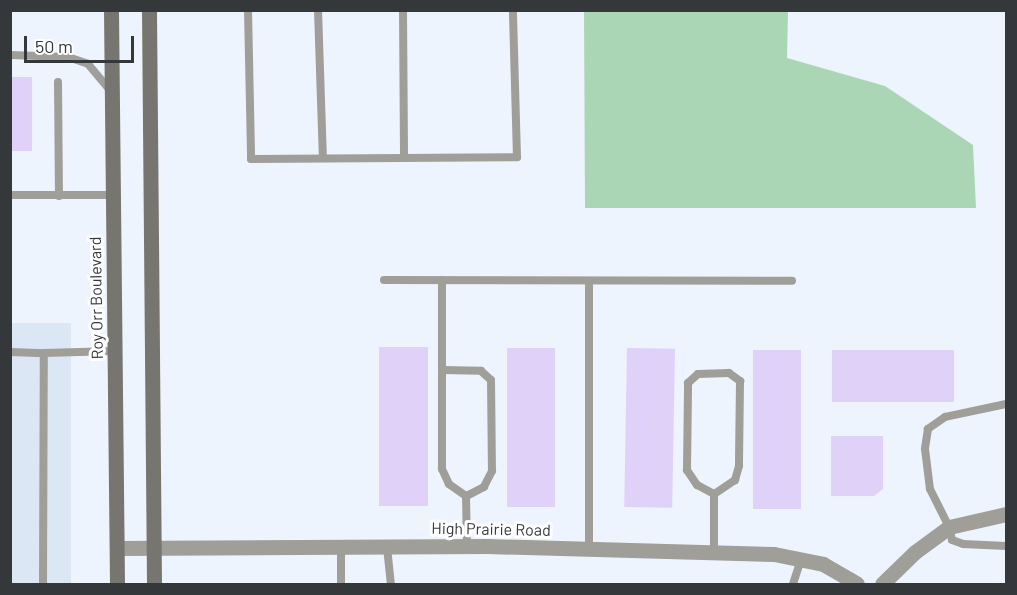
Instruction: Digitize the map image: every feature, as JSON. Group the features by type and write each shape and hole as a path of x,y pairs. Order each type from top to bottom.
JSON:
{"main road":[{"name":"Roy Orr Boulevard","path":"111,10 117,585"},
{"path":"149,10 154,585"}],"street":[{"path":"882,585 915,552 950,527 1006,514"},
{"name":"High Prairie Road","path":"117,548 467,546 774,554 823,564 857,585"}],"lane":[{"path":"248,10 251,159 517,157 513,10"},
{"path":"318,10 322,157"},
{"path":"403,10 404,158"},
{"path":"10,55 68,57 88,64 112,93"},
{"path":"58,82 59,196"},
{"path":"10,195 113,195"},
{"path":"384,280 792,281"},
{"path":"442,280 442,469 449,484 466,496"},
{"path":"588,281 588,549"},
{"path":"10,352 115,351"},
{"path":"44,353 44,585"},
{"path":"442,370 481,371 491,380 492,471 484,487 466,496"},
{"path":"698,374 729,374 740,381 739,466 735,480 714,494 697,485 687,470 688,383 698,374"},
{"path":"1006,404 945,417 928,429 925,457 930,489 950,527 952,540 963,544 1006,546"},
{"path":"714,494 714,552"},
{"path":"466,496 467,546"},
{"path":"341,547 341,585"},
{"path":"387,547 391,585"},
{"path":"793,585 801,559"}],"shaded area":[{"path":"11,323 71,323 71,584 11,584"}],"green space":[{"path":"584,11 788,11 787,58 885,86 973,145 976,208 585,208"}],"building":[{"path":"10,77 32,77 32,151 10,151"},
{"path":"379,347 428,347 428,506 379,506"},
{"path":"507,348 555,348 555,507 507,507"},
{"path":"627,348 675,349 672,508 624,507"},
{"path":"753,350 801,350 801,509 753,509"},
{"path":"832,350 954,350 954,402 832,402"},
{"path":"831,436 883,436 883,489 874,496 831,496"}]}
